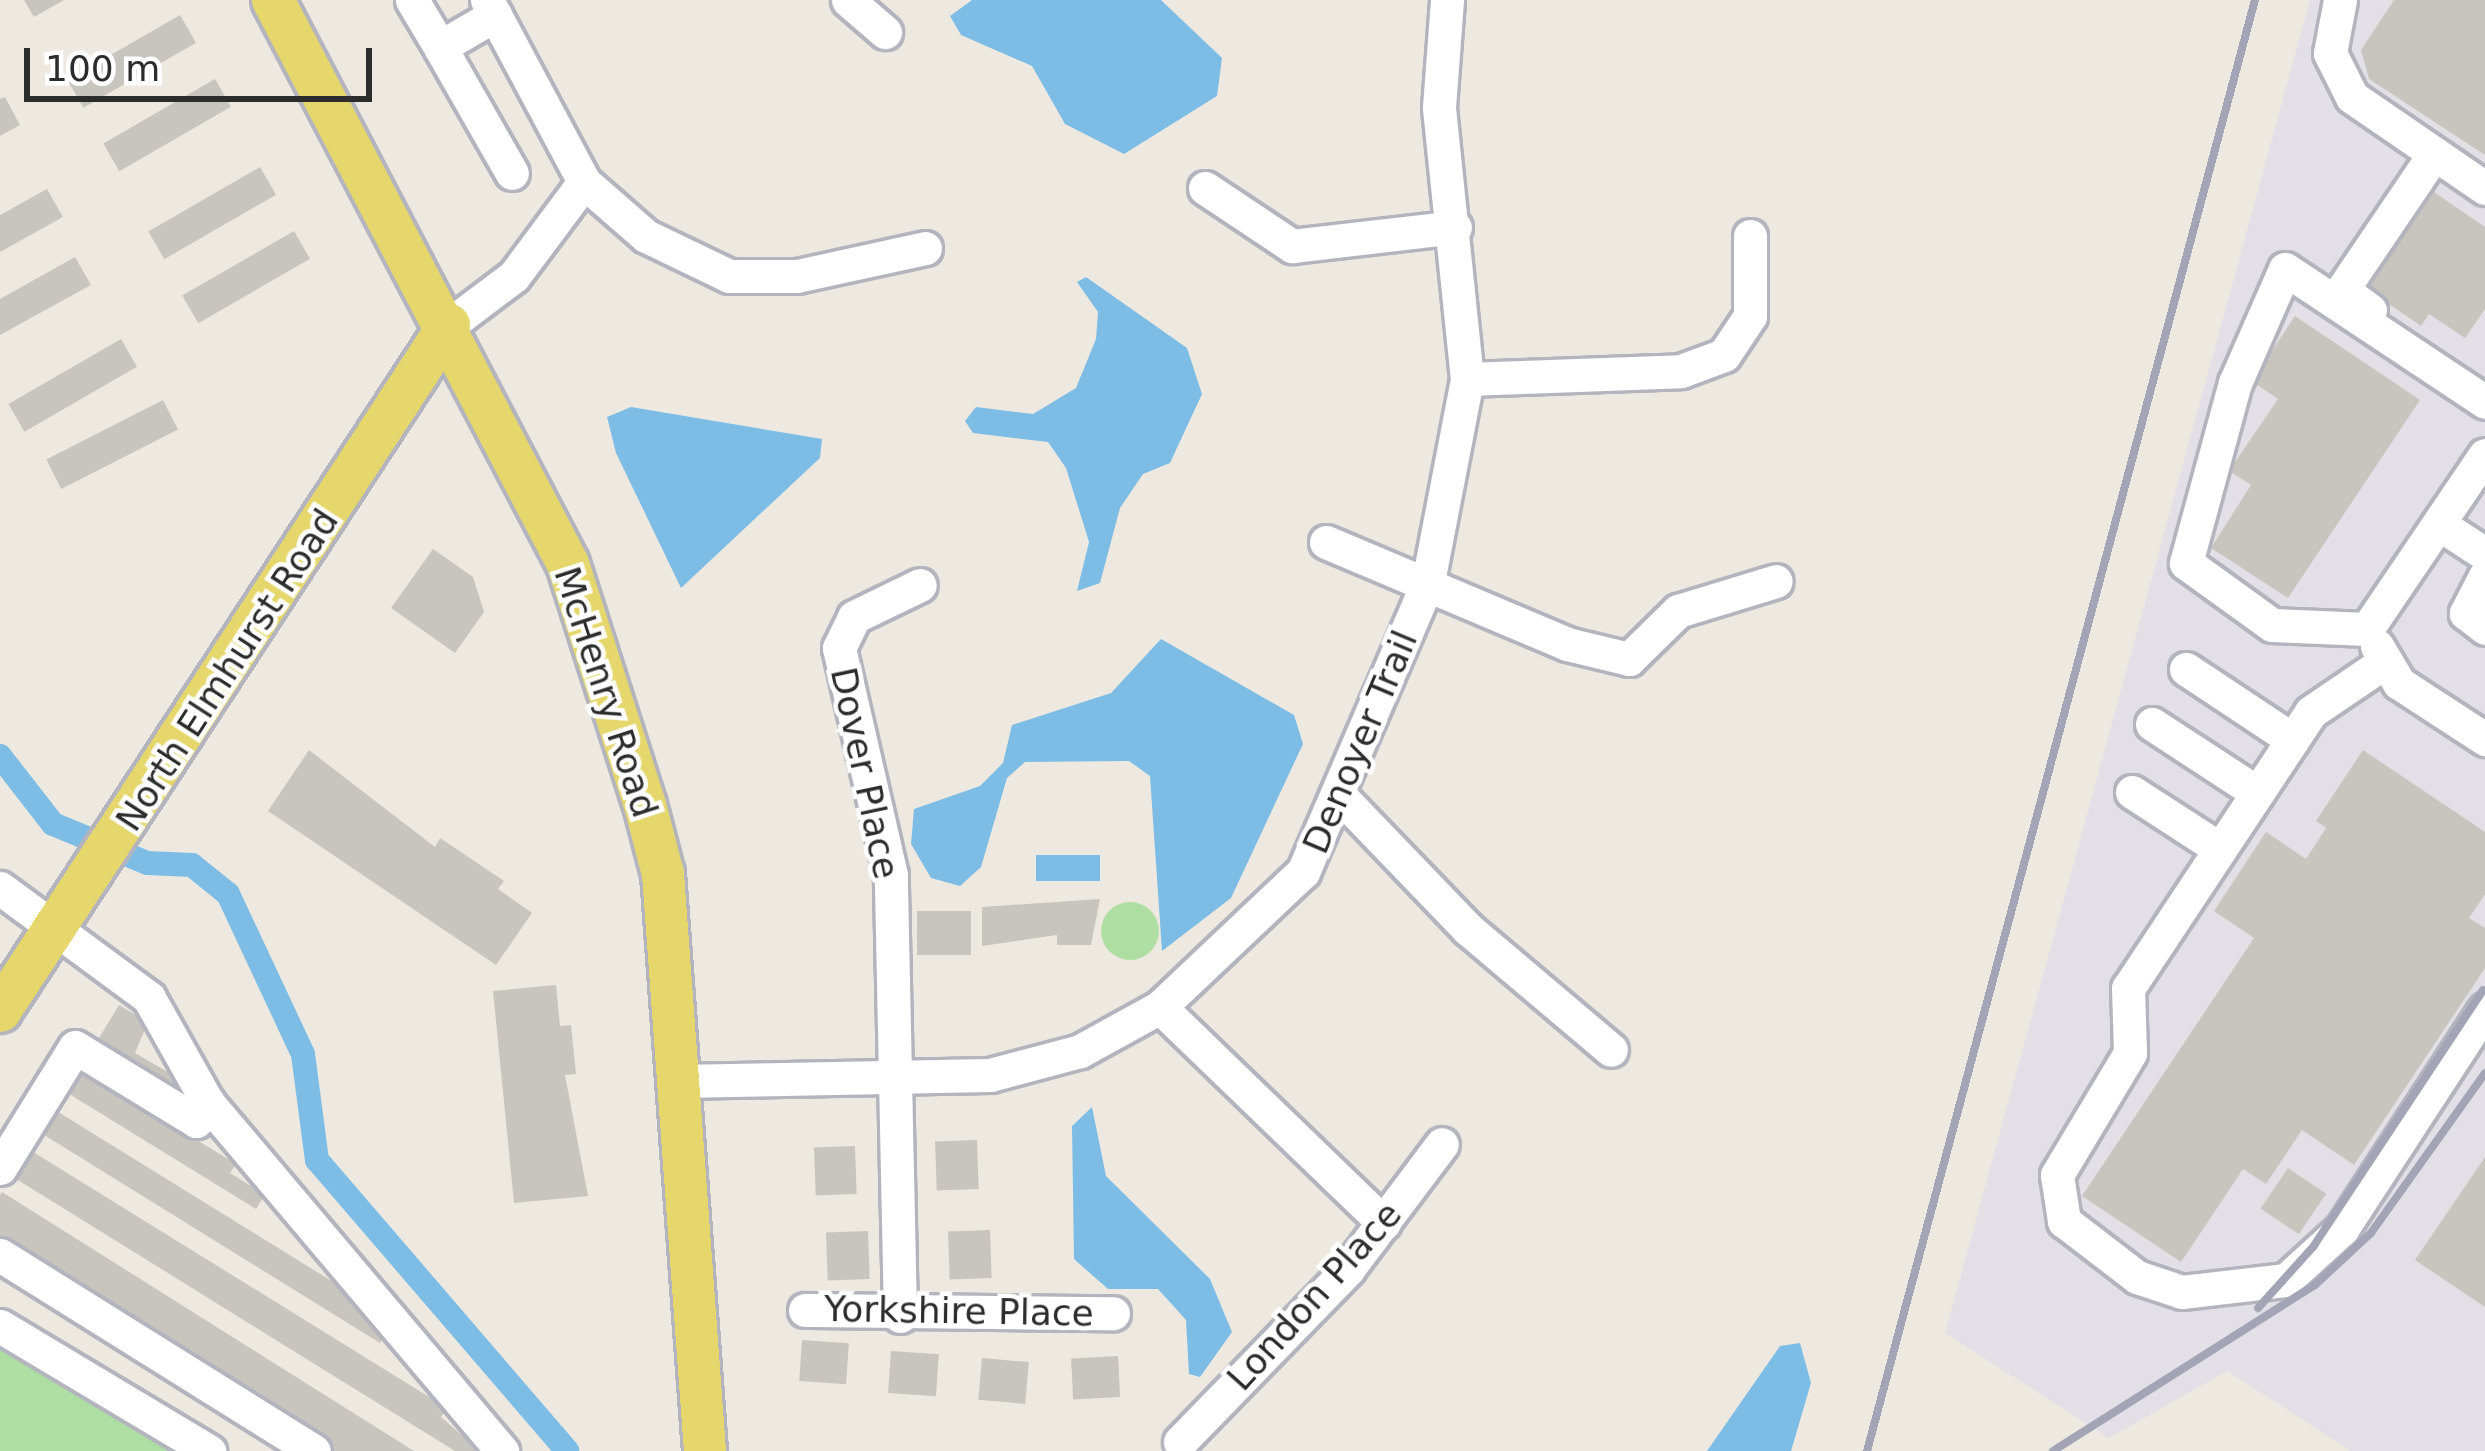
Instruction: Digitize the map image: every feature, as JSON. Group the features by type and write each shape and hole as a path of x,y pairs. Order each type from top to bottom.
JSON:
{"main road":[{"name":"McHenry Road","path":"282,4 568,564 645,805 662,874 705,1451"},
{"name":"North Elmhurst Road","path":"0,1011 189,730 449,325"}],"street":[{"path":"412,0 512,173"},
{"path":"848,0 885,32"},
{"name":"Denoyer Trail","path":"680,1082 990,1075 1080,1051 1160,1007 1303,872 1341,797 1428,582 1467,379 1439,106 1447,0"},
{"path":"2340,0 2332,69 2352,97 2485,188"},
{"path":"440,47 491,8 584,182 646,236 729,276 796,276 925,248"},
{"path":"2434,154 2342,290 2485,390"},
{"path":"449,325 514,277 584,182"},
{"path":"1205,188 1292,246 1376,240 1455,227"},
{"path":"1467,379 1681,371 1724,355 1750,316 1750,236"},
{"path":"2367,629 2272,625 2186,563 2235,383 2285,269 2485,403"},
{"path":"2367,629 2485,455"},
{"path":"2439,524 2485,554"},
{"path":"1326,542 1629,659 1678,611 1776,581"},
{"path":"2485,576 2466,613 2485,628"},
{"name":"Dover Place","path":"900,1316 888,1079 891,875 839,648 854,617 920,585"},
{"path":"2367,629 2399,683 2485,739"},
{"path":"2386,661 2338,685 2293,740 2128,988 2124,1073 2057,1175 2064,1221 2137,1276 2219,1296 2286,1280 2318,1256 2485,1010"},
{"path":"2186,669 2293,740"},
{"path":"2152,724 2258,793"},
{"path":"2132,792 2220,849"},
{"path":"1341,797 1468,928 1611,1050"},
{"path":"0,889 69,910 149,998 208,1102 502,1451"},
{"path":"1160,1007 1384,1223"},
{"path":"0,1168 75,1047 196,1121 208,1102"},
{"name":"London Place","path":"1180,1442 1384,1223 1442,1144"},
{"path":"0,1255 314,1451"},
{"name":"Yorkshire Place","path":"805,1310 900,1316 1113,1313"},
{"path":"0,1326 209,1451"}],"shaded area":[{"path":"2310,0 2485,0 2485,1451 2351,1451 2227,1371 2109,1438 1945,1333"}],"green space":[{"path":"1130,902 1151,910 1159,931 1151,952 1130,960 1109,952 1101,931 1109,910"},
{"path":"0,1343 171,1451 0,1451"}],"water":[{"path":"972,0 1161,0 1222,58 1217,96 1124,154 1065,124 1032,66 961,35 950,16"},
{"path":"1086,277 1187,348 1202,394 1170,463 1143,474 1120,508 1100,583 1077,591 1089,542 1066,468 1048,442 973,433 965,421 976,407 1033,414 1076,388 1096,339 1098,312 1077,282"},
{"path":"631,407 822,439 820,458 681,588 616,453 607,417"},
{"path":"1161,639 1294,715 1303,744 1231,898 1162,951 1150,776 1129,761 1025,762 1007,778 981,867 960,886 931,878 911,844 914,809 980,786 1003,763 1012,725 1111,693"},
{"path":"1036,855 1100,855 1100,881 1036,881"},
{"path":"1092,1107 1106,1176 1210,1279 1232,1332 1200,1377 1189,1374 1186,1320 1158,1289 1108,1289 1074,1259 1072,1126"},
{"path":"1800,1343 1811,1383 1791,1451 1707,1451 1780,1346"}],"building":[{"path":"24,0 64,0 34,17"},
{"path":"2394,0 2485,0 2485,155 2369,79 2361,50"},
{"path":"180,15 196,43 83,108 67,80"},
{"path":"215,79 231,107 119,171 103,144"},
{"path":"5,97 20,125 0,136 0,99"},
{"path":"260,167 276,195 164,259 148,232"},
{"path":"47,189 63,217 0,252 0,215"},
{"path":"2434,192 2485,227 2485,309 2465,338 2429,314 2421,326 2367,289"},
{"path":"294,231 310,259 198,323 182,296"},
{"path":"75,257 91,285 0,335 0,299"},
{"path":"2295,316 2420,400 2288,598 2211,548 2251,485 2229,471 2278,399 2252,381"},
{"path":"121,339 137,367 24,432 8,404"},
{"path":"163,400 178,429 61,489 46,459"},
{"path":"433,549 473,577 484,612 455,653 391,608"},
{"path":"309,750 435,847 440,838 504,881 498,889 532,913 496,965 268,811"},
{"path":"2363,750 2485,832 2485,894 2469,918 2485,928 2485,968 2354,1165 2302,1130 2266,1184 2243,1169 2181,1262 2082,1196 2254,938 2214,911 2266,832 2306,859 2326,828 2316,821"},
{"path":"1100,899 1091,945 1057,945 1057,935 982,946 982,907"},
{"path":"917,911 971,911 971,955 917,955"},
{"path":"556,985 560,1026 571,1025 576,1074 565,1075 588,1196 514,1203 493,991"},
{"path":"119,1005 148,1022 135,1053 171,1074 187,1102 91,1051"},
{"path":"80,1068 236,1164 230,1173 265,1195 256,1209 66,1092"},
{"path":"55,1110 372,1306 390,1328 380,1343 41,1133"},
{"path":"977,1140 979,1189 937,1190 935,1141"},
{"path":"855,1146 857,1194 816,1195 814,1147"},
{"path":"30,1150 447,1408 441,1417 480,1451 455,1451 13,1177"},
{"path":"2485,1157 2485,1307 2415,1260"},
{"path":"2288,1168 2326,1194 2299,1234 2261,1209"},
{"path":"2,1192 414,1451 334,1451 0,1241"},
{"path":"990,1230 992,1278 950,1279 948,1231"},
{"path":"868,1231 870,1279 828,1280 826,1232"},
{"path":"802,1340 849,1343 846,1384 799,1381"},
{"path":"891,1351 939,1354 936,1396 888,1393"},
{"path":"1118,1356 1120,1397 1073,1399 1071,1358"},
{"path":"982,1358 1029,1362 1025,1404 978,1400"}],"waterway":[{"path":"0,756 53,824 147,863 192,865 228,894 303,1054 317,1160 567,1451"}],"railway":[{"path":"1867,1451 2255,0"},
{"path":"2258,1308 2313,1247 2483,990"},
{"path":"2053,1451 2315,1285 2371,1233 2485,1073"}]}
